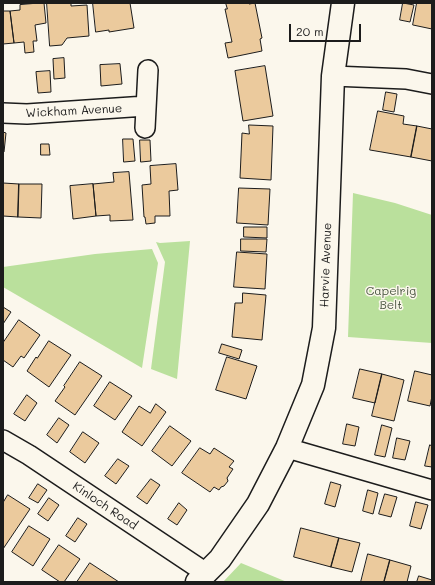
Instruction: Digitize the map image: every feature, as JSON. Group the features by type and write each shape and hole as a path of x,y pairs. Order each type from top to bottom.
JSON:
{"street":[{"name":"Harvie Avenue","path":"202,578 220,559 258,504 287,448 313,384 324,328 333,76 342,3"},
{"path":"145,128 148,70"},
{"path":"333,76 406,78 432,84"},
{"name":"Wickham Avenue","path":"3,113 27,114 146,106"},
{"name":"Kinloch Road","path":"3,440 29,455 202,578"},
{"path":"287,448 432,490"}],"green space":[{"name":"Capelrig Belt","path":"353,193 395,203 432,215 432,343 348,337"},
{"path":"190,241 177,379 151,369 165,262 156,242"},
{"path":"152,249 158,263 142,368 3,287 3,267 95,254"},
{"path":"241,563 287,582 223,582"}],"building":[{"path":"44,3 46,23 35,25 37,41 33,41 34,52 25,53 24,42 14,43 10,11 20,10 20,5"},
{"path":"47,3 71,3 71,6 87,5 89,36 67,38 62,45 50,46"},
{"path":"93,3 130,3 134,28 109,32 109,30 96,32"},
{"path":"226,3 255,3 262,38 260,39 262,51 228,58 225,43 232,42 225,9 227,9"},
{"path":"403,3 414,5 410,22 400,20"},
{"path":"417,3 432,3 432,29 413,25"},
{"path":"3,11 10,11 14,43 3,44"},
{"path":"64,58 65,78 54,79 53,59"},
{"path":"120,64 122,84 101,86 100,65"},
{"path":"265,66 273,116 243,121 235,71"},
{"path":"50,71 51,92 38,93 36,72"},
{"path":"386,92 397,94 394,112 383,110"},
{"path":"378,111 404,116 403,124 417,126 411,157 370,150"},
{"path":"249,125 273,126 271,180 240,178 242,133 249,134"},
{"path":"417,126 432,129 432,161 411,157"},
{"path":"3,132 6,133 4,152 3,151"},
{"path":"123,139 133,139 135,161 124,162"},
{"path":"140,140 150,140 151,161 141,162"},
{"path":"41,144 49,144 50,155 41,155"},
{"path":"176,164 178,190 169,191 170,216 155,216 155,223 146,224 144,217 142,185 151,184 150,166"},
{"path":"129,172 133,220 110,221 110,215 96,216 93,184 114,182 113,173"},
{"path":"3,183 19,184 18,217 3,216"},
{"path":"19,184 42,184 41,218 18,217"},
{"path":"93,184 96,216 73,219 70,186"},
{"path":"239,188 270,189 268,225 237,223"},
{"path":"244,227 267,227 267,238 244,237"},
{"path":"241,239 267,239 266,252 241,251"},
{"path":"237,252 267,254 265,289 234,287"},
{"path":"243,293 266,295 262,340 232,337 235,303 242,303"},
{"path":"3,307 11,312 3,324"},
{"path":"19,320 40,335 24,358 21,356 13,367 3,360 3,343"},
{"path":"49,341 71,355 49,387 27,371"},
{"path":"222,344 242,350 239,359 219,353"},
{"path":"227,357 257,366 246,399 216,390"},
{"path":"80,362 102,376 75,415 55,401"},
{"path":"360,369 382,374 375,403 353,398"},
{"path":"415,371 432,375 432,396 430,406 408,401"},
{"path":"382,374 404,380 394,421 372,416"},
{"path":"110,382 132,396 115,420 94,406"},
{"path":"27,395 37,403 25,421 14,414"},
{"path":"156,404 166,412 142,446 122,432 139,406 150,413"},
{"path":"59,418 69,425 57,443 47,435"},
{"path":"347,424 359,427 355,446 343,444"},
{"path":"382,425 392,428 385,457 375,455"},
{"path":"170,426 191,441 172,466 152,451"},
{"path":"83,432 99,443 85,463 70,452"},
{"path":"397,438 410,441 405,460 393,458"},
{"path":"430,445 432,446 432,467 425,466"},
{"path":"200,448 210,454 214,448 234,461 229,467 233,469 227,478 228,481 219,490 214,487 210,492 182,473"},
{"path":"118,459 129,466 116,484 105,476"},
{"path":"151,479 160,485 147,504 137,497"},
{"path":"331,482 341,485 335,507 325,504"},
{"path":"38,484 47,490 38,503 29,498"},
{"path":"368,490 378,493 373,514 363,511"},
{"path":"385,494 397,497 391,517 379,514"},
{"path":"8,495 30,509 3,549 3,503"},
{"path":"49,498 59,505 48,521 38,514"},
{"path":"416,502 428,505 421,529 410,526"},
{"path":"179,503 187,510 177,525 168,519"},
{"path":"78,518 87,524 75,542 66,536"},
{"path":"29,526 50,539 33,566 12,552"},
{"path":"301,528 339,538 331,567 294,557"},
{"path":"339,538 360,543 352,572 331,567"},
{"path":"59,545 80,559 64,582 60,582 42,570"},
{"path":"368,554 390,560 384,582 361,582"},
{"path":"390,560 411,566 407,582 384,582"},
{"path":"90,563 119,582 77,582"},
{"path":"419,576 432,580 432,582 417,582"}]}
